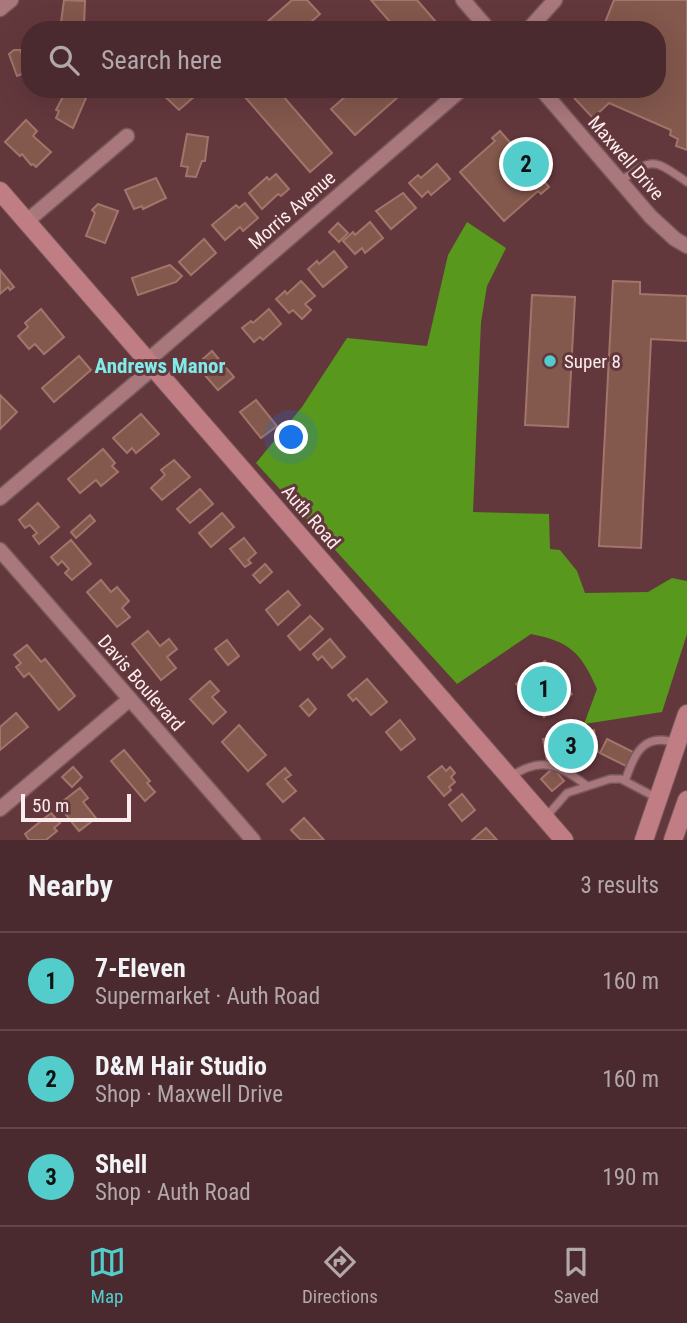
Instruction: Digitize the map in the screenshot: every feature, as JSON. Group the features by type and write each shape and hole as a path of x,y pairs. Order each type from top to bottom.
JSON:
{"main road":[{"name":"Auth Road","path":"0,191 564,840"},
{"path":"644,840 687,714"},
{"path":"673,840 687,800"}],"street":[{"path":"0,9 11,0"},
{"path":"463,0 481,21"},
{"path":"536,21 555,0"},
{"name":"Morris Avenue","path":"0,498 452,98"},
{"name":"Maxwell Drive","path":"549,98 657,222 687,246"},
{"path":"26,222 127,136"},
{"name":"Davis Boulevard","path":"0,550 253,840"},
{"path":"0,809 130,699"}],"lane":[{"path":"621,181 643,164 651,163 659,164 687,182"},
{"path":"625,781 637,754 646,743 656,739 677,743"},
{"path":"510,778 526,766 550,765 566,770 586,785"},
{"path":"545,818 567,793 610,779 625,781 658,799"}],"green space":[{"path":"467,222 506,248 487,286 481,322 473,512 549,514 550,549 560,550 577,571 585,593 648,592 672,578 687,581 687,634 662,712 584,724 597,689 586,667 565,645 531,634 457,684 256,463 302,407 347,338 427,346 448,255"}],"building":[{"path":"64,0 85,1 84,21 61,21"},
{"path":"292,0 307,0 320,14 312,21 268,21"},
{"path":"371,0 417,0 435,21 389,21"},
{"path":"614,0 687,0 687,150 676,146 678,139 670,135 671,130 609,103 593,118 575,99 666,98 666,21 606,21"},
{"path":"14,50 21,50 21,74 17,76 9,54"},
{"path":"62,98 86,98 73,128 56,118 59,111 56,110"},
{"path":"166,98 193,98 179,110"},
{"path":"246,98 285,98 332,153 310,172"},
{"path":"344,98 397,98 355,135 331,109"},
{"path":"26,120 37,131 33,136 51,152 36,167 5,142"},
{"path":"500,131 549,187 541,194 538,191 504,221 460,172 495,141 492,138"},
{"path":"187,134 208,137 205,161 202,161 196,177 186,176 188,167 181,166"},
{"path":"437,164 450,179 431,195 428,191 422,197 409,183 418,175 421,178"},
{"path":"276,174 289,189 281,196 278,194 262,209 249,193 267,177 269,180"},
{"path":"156,178 166,198 143,209 142,206 134,209 125,190"},
{"path":"403,193 416,208 391,229 376,211"},
{"path":"245,203 258,218 243,231 240,227 225,240 212,225 236,205 239,208"},
{"path":"98,204 118,211 105,243 86,236 95,213 92,210"},
{"path":"370,222 383,238 365,253 362,248 355,254 343,241"},
{"path":"338,223 348,233 339,242 329,232"},
{"path":"204,239 216,253 191,275 179,262"},
{"path":"334,251 347,267 323,287 308,269 317,261 319,264"},
{"path":"170,265 182,276 176,282 138,295 132,278"},
{"path":"0,270 14,287 10,290 8,287 0,294"},
{"path":"301,281 315,296 305,304 311,310 302,319 293,310 289,313 276,299 285,291 287,294"},
{"path":"613,281 640,282 640,294 687,296 687,341 651,339 641,548 599,546"},
{"name":"Super 8","path":"532,295 575,297 568,427 525,425"},
{"path":"41,309 64,337 44,354 35,344 29,349 18,336 28,327 25,323"},
{"path":"269,309 281,324 263,340 260,337 254,342 242,328 251,321 253,323"},
{"path":"212,351 234,377 218,390 196,365"},
{"path":"79,356 91,370 54,402 42,388"},
{"path":"0,395 17,412 0,429"},
{"path":"256,400 277,426 261,438 240,412"},
{"path":"141,414 159,434 136,453 132,448 127,453 113,438"},
{"path":"103,449 115,463 112,466 118,472 101,486 96,480 80,493 68,479"},
{"path":"174,460 190,477 162,500 151,488 165,475 161,470"},
{"path":"200,489 213,504 190,523 177,509"},
{"path":"38,503 59,527 39,544 33,536 37,533 30,525 25,528 19,520"},
{"path":"222,513 234,527 211,547 199,533"},
{"path":"90,515 95,521 76,538 71,532"},
{"path":"244,538 256,553 248,560 251,563 245,567 230,549"},
{"path":"71,540 91,564 72,580 65,573 69,569 62,561 58,565 51,557"},
{"path":"265,564 272,572 260,583 253,575"},
{"path":"101,580 111,592 117,587 129,601 122,608 130,617 117,627 87,592"},
{"path":"288,591 300,605 278,625 266,610"},
{"path":"310,616 323,629 300,650 288,636"},
{"path":"148,631 160,646 169,639 177,649 167,657 176,668 161,680 132,644"},
{"path":"330,639 345,657 332,668 322,656 318,660 313,654"},
{"path":"227,640 239,656 228,665 215,649"},
{"path":"27,645 41,662 45,659 75,696 59,710 29,673 24,677 16,667 21,663 14,655"},
{"path":"545,661 572,694 544,717 516,684"},
{"path":"367,679 387,702 371,715 356,698 353,701 348,695"},
{"path":"210,681 219,691 212,697 226,712 213,724 190,699"},
{"path":"308,699 316,709 309,716 300,706"},
{"path":"16,713 28,727 0,750 0,727"},
{"path":"400,720 415,739 401,750 386,732"},
{"path":"239,725 266,755 248,771 222,742"},
{"path":"594,730 598,752 547,761 543,739"},
{"path":"607,739 635,753 628,767 600,753"},
{"path":"124,750 150,781 147,783 155,792 145,801 111,761"},
{"path":"442,766 446,771 450,767 455,773 451,777 455,782 444,796 428,777"},
{"path":"73,767 82,777 72,787 62,777"},
{"path":"285,768 291,775 285,779 296,791 283,802 267,784"},
{"path":"553,768 564,781 552,791 541,779"},
{"path":"80,788 88,798 83,802 96,818 79,831 58,805"},
{"path":"462,794 475,810 462,821 449,805"},
{"path":"51,813 60,823 54,828 57,831 46,840 29,840 25,834"},
{"path":"304,818 324,840 301,840 291,830"},
{"path":"486,828 497,840 472,840"}],"place":[{"name":"D&M Hair Studio","path":"526,164"},
{"name":"Super 8","path":"550,361"},
{"name":"7-Eleven","path":"544,689"},
{"name":"Shell","path":"571,746"}],"district":[{"name":"Andrews Manor","path":"160,366"}]}
